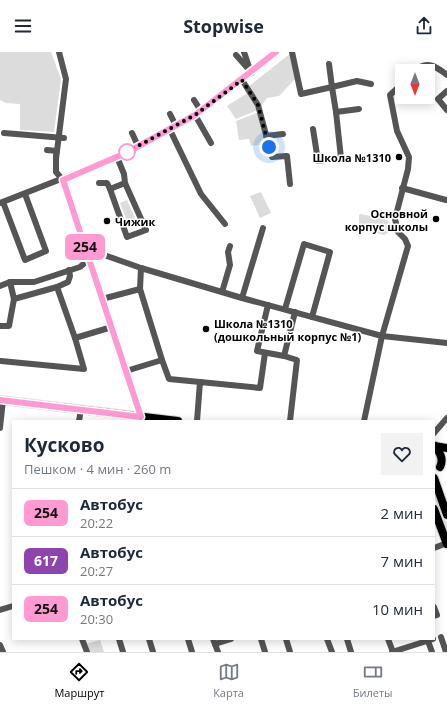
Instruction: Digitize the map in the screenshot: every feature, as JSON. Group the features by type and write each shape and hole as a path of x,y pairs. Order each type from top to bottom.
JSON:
{"main road":[{"path":"2,400 81,409 141,419 160,420"},
{"path":"435,446 447,448"},
{"path":"435,446 441,456 443,466"},
{"path":"435,480 447,515"},
{"path":"435,514 438,530 447,544"}],"street":[{"path":"59,52 69,79 57,138 56,172 63,180 141,419"},
{"path":"244,52 252,73"},
{"path":"25,194 46,251 25,260 2,203 25,194 63,180 117,157 170,130 198,113 252,73 276,52"},
{"path":"292,52 301,94 357,81 371,84"},
{"path":"236,55 252,73"},
{"path":"313,129 318,161 341,158 329,64"},
{"path":"435,66 447,74"},
{"path":"242,80 258,105 272,157 287,156 290,184"},
{"path":"364,420 382,336 408,246 405,239 398,232 395,219 408,169 409,157 397,131 390,95 395,90"},
{"path":"447,91 438,99 447,110"},
{"path":"194,100 211,143"},
{"path":"336,112 359,109"},
{"path":"170,114 176,126"},
{"path":"170,130 201,194 225,224"},
{"path":"4,133 64,138"},
{"path":"132,133 138,146"},
{"path":"266,136 283,134"},
{"path":"47,150 56,153"},
{"path":"99,184 107,183 127,238 146,230 125,183 124,174 117,157"},
{"path":"110,189 125,183"},
{"path":"402,188 446,200"},
{"path":"242,298 263,228"},
{"path":"285,309 304,244 330,252 312,316"},
{"path":"222,292 230,265 228,252 230,246"},
{"path":"0,286 10,282 34,282 80,267 89,259 104,255 141,268 242,298 382,336 447,343"},
{"path":"141,268 140,289 169,379 260,388 265,353"},
{"path":"14,299 57,287 70,280 69,270"},
{"path":"0,326 8,326 14,299 10,282"},
{"path":"1,361 84,369 57,287"},
{"path":"102,299 140,289"},
{"path":"268,305 257,351 297,360 290,420"},
{"path":"284,356 295,312"},
{"path":"75,338 112,327"},
{"path":"126,372 162,360"},
{"path":"197,420 200,382"},
{"path":"0,428 2,400"},
{"path":"79,420 81,409"},
{"path":"435,432 447,418"},
{"path":"435,548 447,544"},
{"path":"0,610 12,606"},
{"path":"444,636 446,652"},
{"path":"82,640 86,652"},
{"path":"119,640 123,652"},
{"path":"149,640 153,652"},
{"path":"188,640 192,652"},
{"path":"218,652 214,642 225,640"},
{"path":"261,640 265,652"},
{"path":"286,640 290,652"},
{"path":"327,640 332,652"},
{"path":"347,640 351,652"},
{"path":"388,640 392,652 429,640"},
{"path":"432,640 432,652"},
{"path":"0,645 3,652"}],"shaded area":[{"path":"0,52 51,52 61,79 54,132 20,130 20,104 6,103 0,100"},
{"path":"291,53 297,77 279,96 267,98 261,106 248,87"},
{"path":"249,92 258,110 236,119 227,106"},
{"path":"259,112 266,144 251,146 249,139 239,140 236,121"},
{"path":"261,192 271,213 260,218 250,196"},
{"path":"127,200 135,218 127,221 120,203"},
{"path":"361,214 387,220 390,223 388,233 384,235 359,228 359,215"},
{"path":"435,490 447,524 447,533 435,498"},
{"path":"100,640 104,652 88,652 85,644"}],"bus line":[{"name":"254","path":"0,400 141,417 63,180 128,152 195,115 252,73 276,52"}],"place":[{"name":"Школа №1310","path":"399,157"},
{"name":"Основной корпус школы","path":"436,219"},
{"name":"Чижик","path":"107,221"},
{"name":"Школа №1310 (дошкольный корпус №1)","path":"206,329"}],"route":[{"path":"127,152 170,130 195,115 242,80 258,105 269,147"}]}
